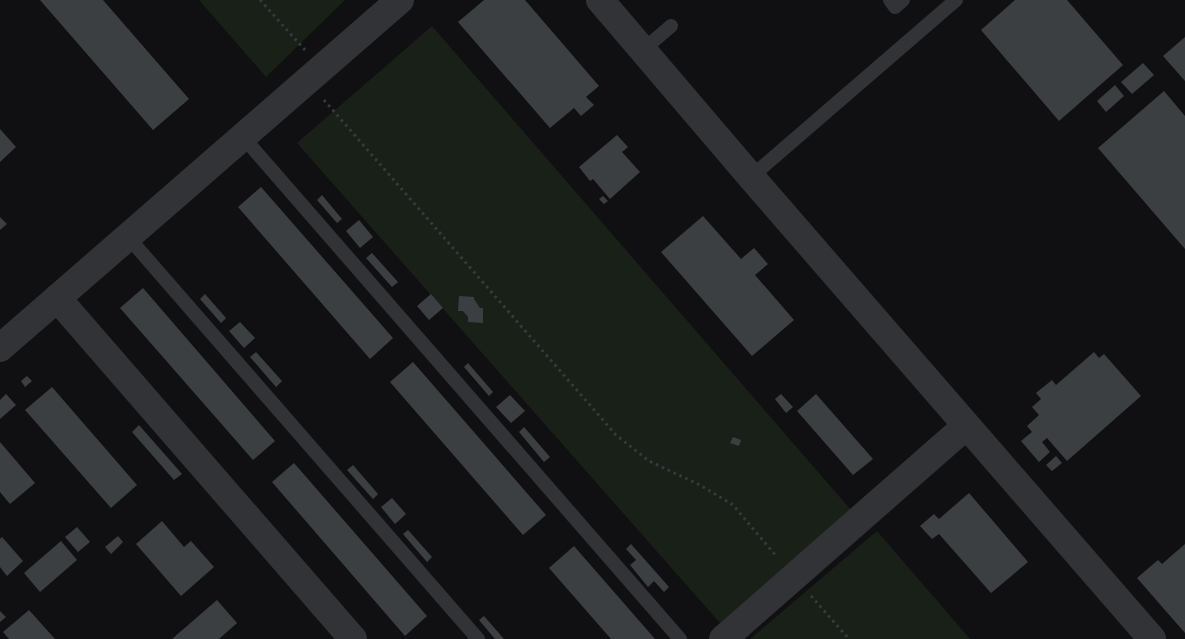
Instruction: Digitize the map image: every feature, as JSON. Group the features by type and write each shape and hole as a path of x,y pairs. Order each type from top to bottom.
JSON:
{"street":[{"path":"0,348 400,0"},
{"path":"600,0 966,426 1152,639"},
{"path":"57,298 353,639"},
{"path":"724,639 966,426"}],"lane":[{"path":"890,0 896,7 903,0"},
{"path":"751,177 956,0"},
{"path":"643,50 670,26"},
{"path":"243,137 680,639"},
{"path":"128,237 478,639"}],"path":[{"path":"260,0 314,75 616,435 649,461 700,485 733,505 849,639"}],"shaded area":[{"path":"199,0 345,0 266,77"},
{"path":"432,26 851,510 720,623 297,143"},
{"path":"877,531 970,639 750,639"}],"building":[{"path":"40,0 103,0 189,99 153,130"},
{"path":"484,0 525,0 599,86 586,97 594,105 581,116 574,108 550,128 458,22"},
{"path":"1015,0 1067,0 1123,65 1059,121 981,30"},
{"path":"1185,37 1185,81 1163,56"},
{"path":"1143,63 1154,75 1132,94 1121,82"},
{"path":"1115,85 1124,96 1106,112 1097,101"},
{"path":"1164,91 1185,116 1185,249 1098,148"},
{"path":"0,129 16,147 0,162"},
{"path":"617,135 628,147 622,152 640,172 610,199 593,179 590,181 579,167"},
{"path":"261,187 393,338 370,359 238,207"},
{"path":"322,195 342,219 337,223 317,200"},
{"path":"603,196 608,201 604,204 599,199"},
{"path":"703,216 741,259 754,248 768,264 755,275 794,320 752,356 661,252"},
{"path":"0,217 7,224 0,230"},
{"path":"359,220 373,237 360,248 346,231"},
{"path":"372,253 398,282 392,287 366,258"},
{"path":"143,288 275,441 253,460 120,308"},
{"path":"205,294 226,318 221,323 200,299"},
{"path":"431,294 443,308 429,320 417,306"},
{"path":"459,296 474,297 480,308 483,308 483,323 468,322 468,317 463,311 458,311"},
{"path":"240,322 255,338 244,348 229,331"},
{"path":"256,352 282,381 276,387 250,357"},
{"path":"1094,352 1099,358 1104,354 1141,396 1067,461 1047,438 1042,442 1050,452 1039,462 1021,441 1032,432 1027,426 1039,415 1032,407 1041,399 1036,393 1052,380 1056,385"},
{"path":"413,362 546,515 523,535 390,382"},
{"path":"468,363 493,392 489,396 464,367"},
{"path":"27,376 32,381 25,387 21,381"},
{"path":"52,387 137,485 111,508 25,410"},
{"path":"6,394 16,405 0,419 0,400"},
{"path":"781,394 793,407 786,413 775,399"},
{"path":"816,394 873,459 853,475 797,411"},
{"path":"510,395 525,411 511,423 496,407"},
{"path":"139,425 182,474 174,480 132,432"},
{"path":"524,427 550,457 544,462 519,432"},
{"path":"733,437 741,440 739,446 730,443"},
{"path":"0,442 35,483 10,504 0,492"},
{"path":"1056,456 1062,463 1052,471 1046,465"},
{"path":"294,463 427,616 405,636 272,482"},
{"path":"353,465 378,494 373,499 347,470"},
{"path":"969,493 1028,562 991,593 939,534 932,539 920,526 934,514 939,519"},
{"path":"392,498 406,514 395,524 381,507"},
{"path":"162,521 184,547 191,541 214,567 181,596 136,544"},
{"path":"77,527 90,542 78,552 65,537"},
{"path":"408,530 432,557 427,562 403,534"},
{"path":"118,536 123,542 111,554 105,547"},
{"path":"2,537 23,561 7,576 0,567 0,539"},
{"path":"61,541 77,560 40,592 24,573"},
{"path":"631,544 669,587 664,592 654,581 648,587 630,565 636,560 626,549"},
{"path":"1185,544 1185,633 1137,578 1158,560 1162,564"},
{"path":"574,546 655,639 611,639 549,568"},
{"path":"217,600 237,623 219,639 172,639"},
{"path":"29,610 55,639 9,639 3,632"},
{"path":"0,611 6,617 0,622"},
{"path":"484,616 504,639 495,639 479,620"}]}
